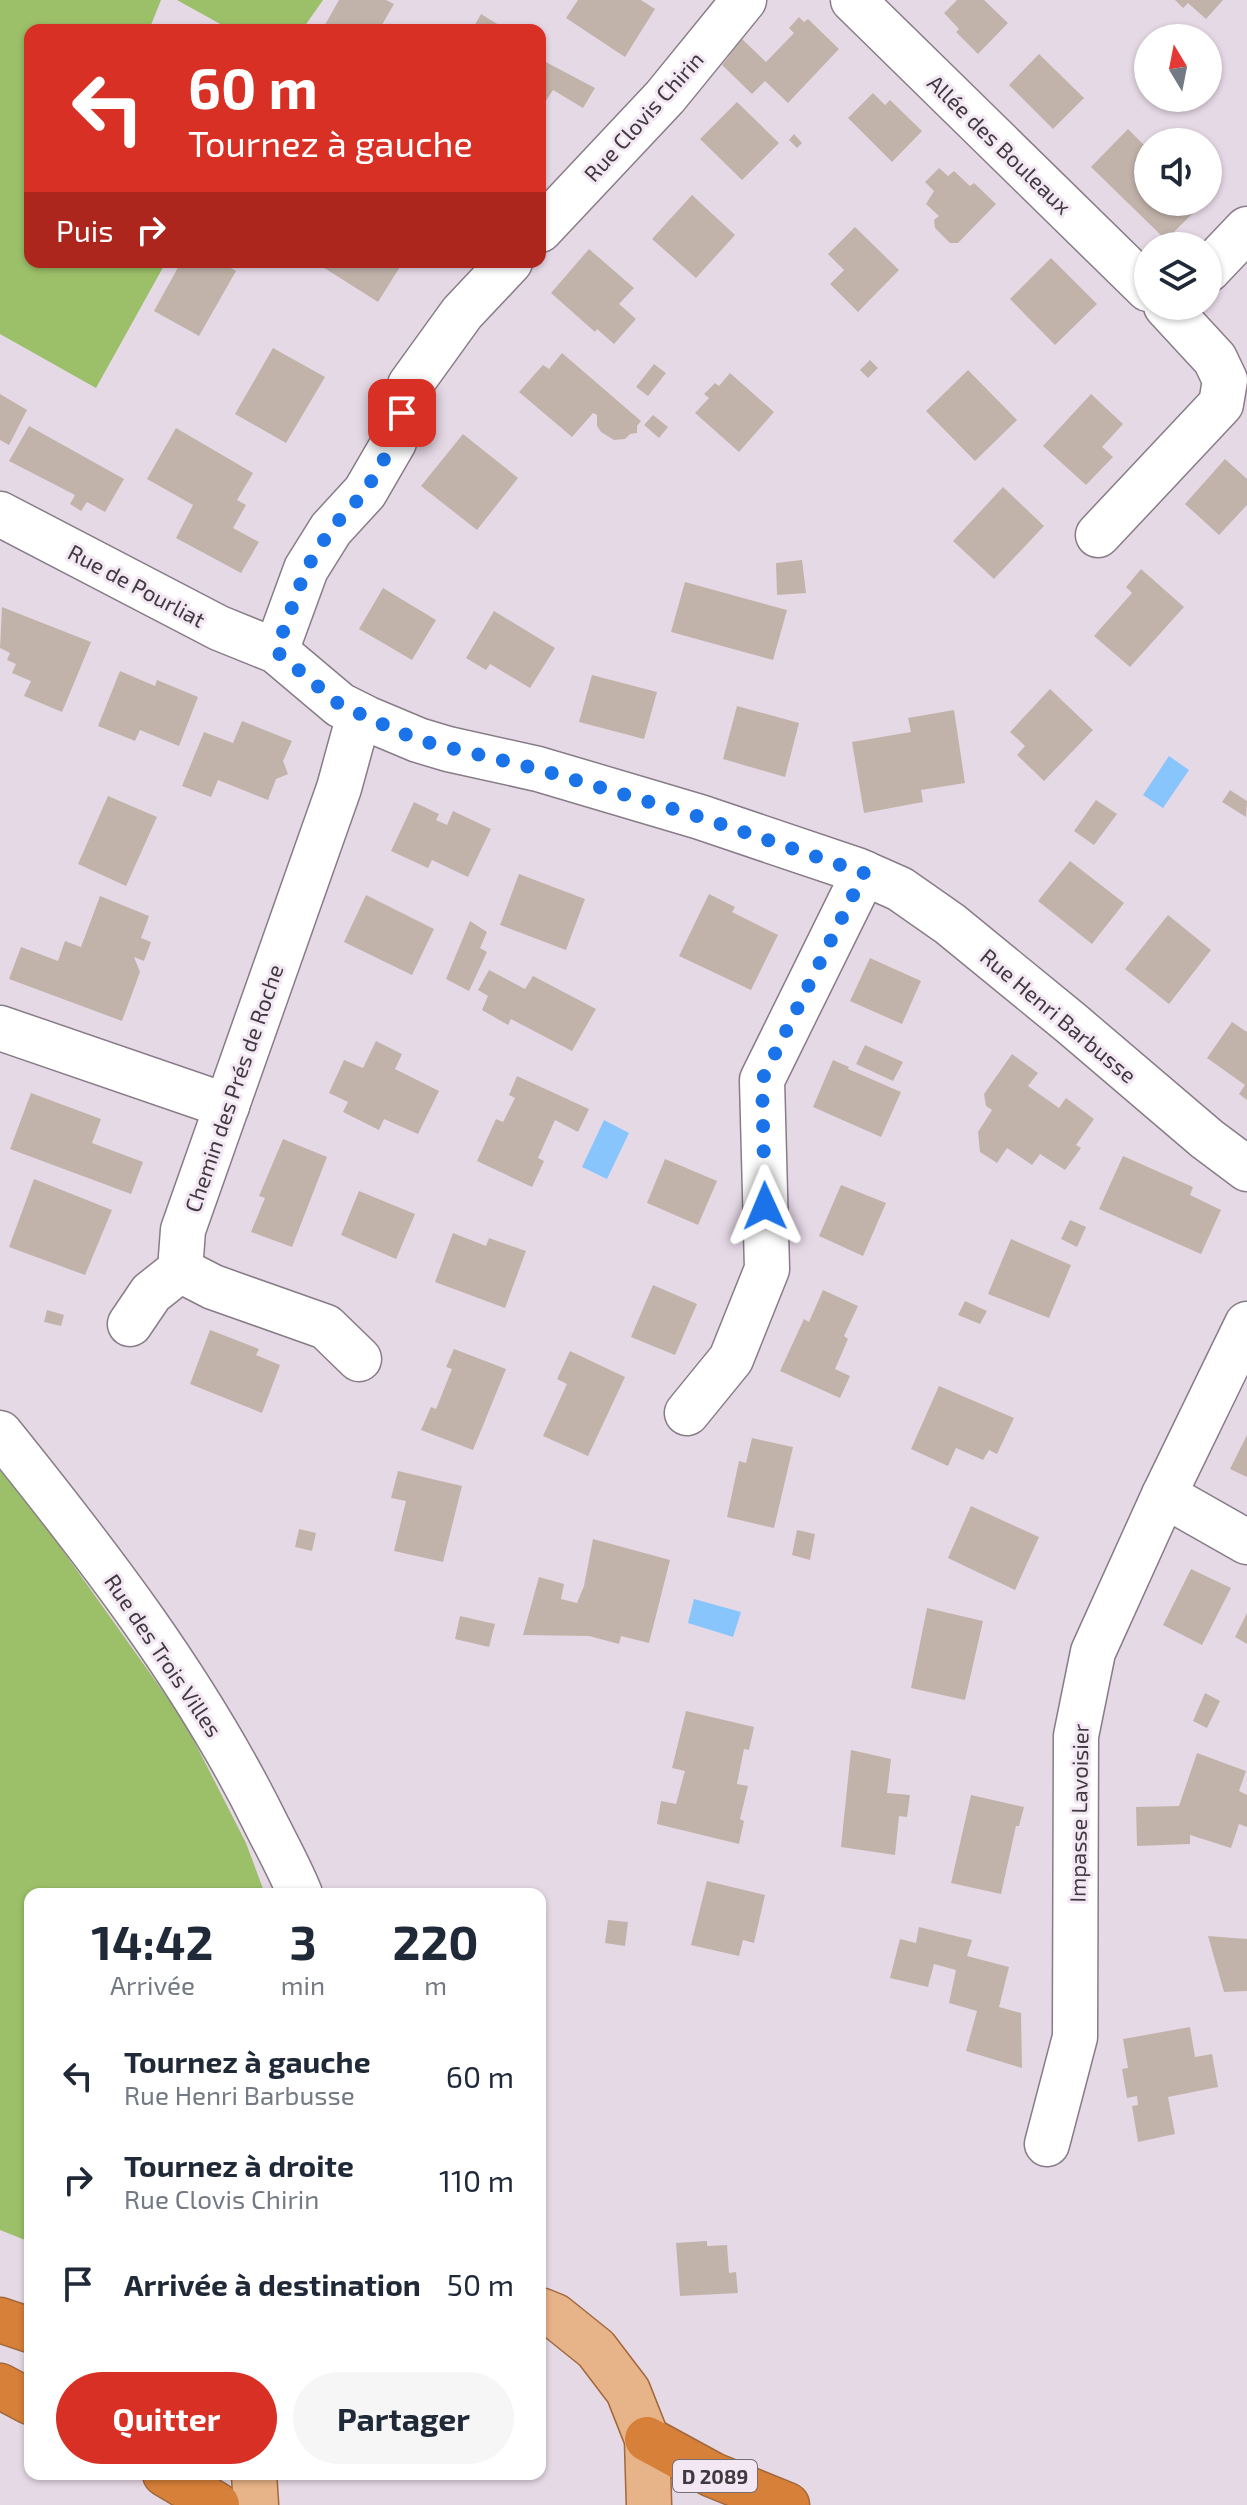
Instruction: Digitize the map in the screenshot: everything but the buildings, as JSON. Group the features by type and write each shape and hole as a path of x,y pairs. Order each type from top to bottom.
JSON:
{"highway":[{"path":"0,2320 24,2328"},
{"path":"0,2386 24,2399"},
{"name":"D 2089","path":"647,2439 713,2475 787,2505"},
{"path":"175,2480 217,2505"}],"main road":[{"path":"546,2312 555,2316 596,2349 628,2391 647,2439 649,2505"},
{"path":"254,2480 256,2505"}],"street":[{"name":"Rue Clovis Chirin","path":"546,224 665,97 744,0"},
{"name":"Allée des Bouleaux","path":"853,0 1134,274"},
{"path":"1222,255 1247,229"},
{"path":"276,651 306,569 331,529 365,492 394,442 410,385 462,313 504,268"},
{"name":"Allée des Bouleaux","path":"1098,535 1221,404 1225,380 1215,359 1179,320"},
{"name":"Rue de Pourliat","path":"0,514 219,628 276,651"},
{"name":"Rue Henri Barbusse","path":"276,651 327,696 359,715 428,743 538,769 685,812 864,873 900,889 950,924 1247,1169"},
{"name":"Chemin des Prés de Roche","path":"180,1270 183,1230 339,788 359,715"},
{"path":"687,1413 731,1359 767,1269 762,1080 864,873"},
{"path":"0,1028 227,1106"},
{"path":"130,1324 151,1293 180,1270 213,1287 326,1327 359,1359"},
{"name":"Impasse Lavoisier","path":"1047,2144 1075,2037 1076,1736 1093,1652 1164,1495 1247,1324"},
{"name":"Rue des Trois Villes","path":"0,1433 85,1539 150,1628 202,1707 245,1782 297,1888"},
{"path":"1164,1495 1247,1542"}],"green space":[{"path":"0,0 161,0 151,24 24,24 24,268 163,268 96,388 0,334"},
{"path":"177,0 323,0 306,24 220,24"},
{"path":"0,1462 184,1721 246,1843 263,1888 24,1888 24,2240 0,2230"}],"water":[{"path":"1169,756 1189,770 1163,808 1143,795"},
{"path":"604,1120 629,1133 607,1179 582,1167"},
{"path":"694,1599 741,1612 733,1637 688,1623"}],"route":[{"path":"402,413 394,442 365,492 331,529 306,569 276,651 340,705 418,740 538,769 700,817 864,873 762,1080 765,1206"}]}
